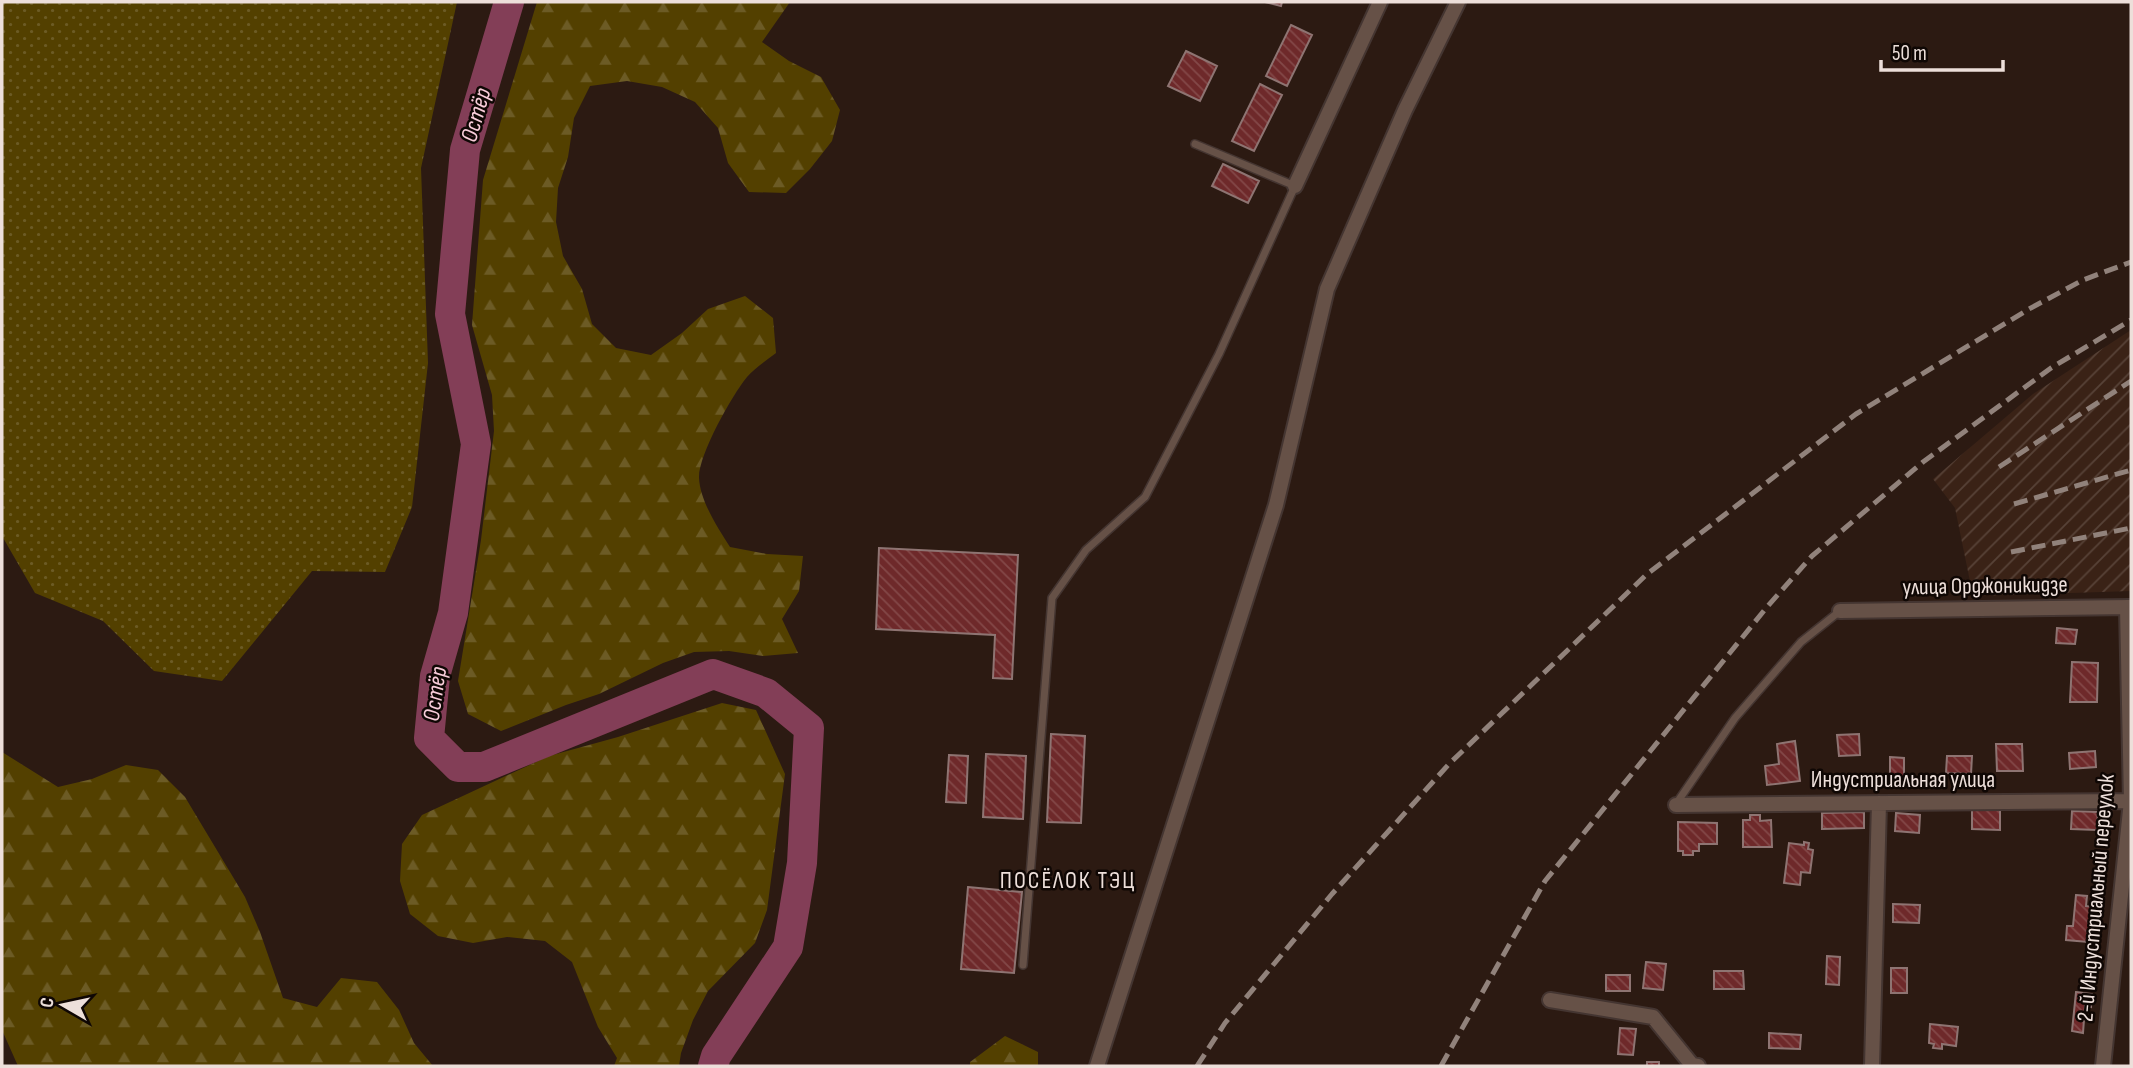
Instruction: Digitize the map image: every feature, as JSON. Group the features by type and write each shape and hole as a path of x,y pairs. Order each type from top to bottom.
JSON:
{"street":[{"path":"1295,187 1380,2"},
{"path":"1097,1066 1276,505 1327,289 1405,110 1458,2"},
{"name":"улица Орджоникидзе","path":"1840,611 2129,607"},
{"name":"2-й Индустриальный переулок","path":"2103,1066 2131,801 2129,607"},
{"name":"Индустриальная улица","path":"1675,805 2131,801"},
{"path":"1872,1066 1880,803"},
{"path":"1550,1000 1653,1017 1692,1065 1698,1066"}],"lane":[{"path":"1023,965 1052,598 1086,550 1145,497 1219,354 1295,187 1195,144"},
{"path":"1675,805 1735,718 1801,642 1840,611"}],"shaded area":[{"path":"2131,330 2131,591 1973,596 1955,508 1933,479 2033,394"}],"green space":[{"path":"2,2 457,2 421,168 428,363 412,507 385,572 312,571 222,681 154,671 103,621 35,593 2,536"},
{"path":"537,2 790,2 762,42 789,61 821,77 840,110 832,141 786,193 749,192 728,163 718,128 695,102 662,87 627,81 590,86 574,118 568,157 558,188 556,222 563,256 582,289 592,324 616,348 651,355 682,333 708,309 745,296 773,318 776,353 750,374 733,397 704,455 699,478 706,505 730,547 767,554 803,556 799,591 782,619 798,653 763,656 729,651 694,652 663,663 599,694 501,731 468,714 458,681 481,540 494,431 492,395 472,325 483,180"},
{"path":"722,703 756,710 785,774 767,910 755,943 708,991 693,1020 679,1066 614,1066 617,1058 598,1027 572,962 545,941 507,937 473,943 438,936 410,914 400,881 402,844 422,815 549,756"},
{"path":"2,752 58,787 92,779 126,765 158,770 185,797 245,897 283,998 317,1007 341,978 377,982 399,1010 414,1043 433,1066 18,1066 2,1030"},
{"path":"1005,1036 1038,1052 1038,1066 970,1066 970,1062"}],"building":[{"path":"1265,2 1282,2 1281,6"},
{"path":"1291,25 1312,35 1287,86 1266,76"},
{"path":"1186,51 1217,66 1200,101 1168,86"},
{"path":"1260,84 1282,95 1254,151 1232,141"},
{"path":"1223,164 1259,181 1248,203 1212,186"},
{"path":"879,548 1018,555 1012,679 993,678 995,635 876,629"},
{"path":"2057,628 2077,630 2075,644 2056,643"},
{"path":"2072,662 2098,663 2097,702 2070,702"},
{"path":"1051,734 1085,736 1081,823 1047,822"},
{"path":"1859,734 1860,755 1839,756 1837,735"},
{"path":"1795,741 1800,781 1767,785 1765,766 1779,764 1777,744"},
{"path":"1996,744 2022,744 2023,771 1997,771"},
{"path":"2095,751 2096,767 2070,769 2069,753"},
{"path":"986,754 1026,756 1023,819 983,817"},
{"path":"949,755 968,756 966,803 946,802"},
{"path":"1947,756 1972,756 1971,774 1946,773"},
{"path":"1890,757 1904,758 1904,778 1890,778"},
{"path":"1972,810 2000,810 2000,830 1972,829"},
{"path":"2072,811 2098,812 2097,830 2071,829"},
{"path":"1864,812 1864,828 1822,829 1822,813"},
{"path":"1896,813 1920,815 1919,833 1895,831"},
{"path":"1750,815 1760,815 1760,821 1771,820 1772,847 1743,847 1743,820 1750,820"},
{"path":"1678,822 1717,823 1717,844 1699,844 1699,851 1693,851 1693,855 1683,855 1683,851 1678,851"},
{"path":"1804,842 1809,843 1808,849 1813,850 1810,873 1801,872 1800,885 1784,883 1789,843 1804,845"},
{"path":"968,887 1022,892 1014,973 961,969"},
{"path":"2076,895 2087,896 2086,906 2096,907 2094,927 2090,927 2088,942 2066,940 2067,926 2073,926"},
{"path":"1893,904 1920,905 1919,923 1893,922"},
{"path":"1827,956 1840,957 1839,985 1826,984"},
{"path":"1646,962 1666,964 1663,990 1643,988"},
{"path":"1891,968 1907,968 1907,993 1891,993"},
{"path":"1714,971 1743,971 1744,989 1714,989"},
{"path":"1606,975 1630,975 1630,991 1606,991"},
{"path":"2076,992 2092,994 2091,1007 2085,1006 2083,1033 2072,1031"},
{"path":"1930,1024 1958,1027 1956,1046 1942,1044 1942,1049 1933,1048 1934,1044 1929,1043"},
{"path":"1620,1028 1636,1029 1633,1055 1618,1054"},
{"path":"1769,1033 1801,1035 1800,1049 1769,1048"},
{"path":"1647,1062 1659,1062 1659,1066 1647,1066"}],"waterway":[{"name":"Остёр","path":"509,2 465,150 450,314 476,444 453,613 435,676 429,738 458,767 484,767 713,674 766,693 809,728 802,863 788,947 716,1056 713,1066"}],"railway":[{"path":"1197,1066 1225,1023 1332,894 1449,764 1646,575 1856,414 2029,309 2083,280 2131,262"},
{"path":"1441,1066 1545,881 1767,607 1812,556 1923,462 2051,368 2131,320"},
{"path":"1999,467 2131,381"},
{"path":"2014,504 2131,470"},
{"path":"2011,552 2131,528"}],"district":[{"name":"ПОСЁЛОК ТЭЦ","path":"1068,880"}]}
